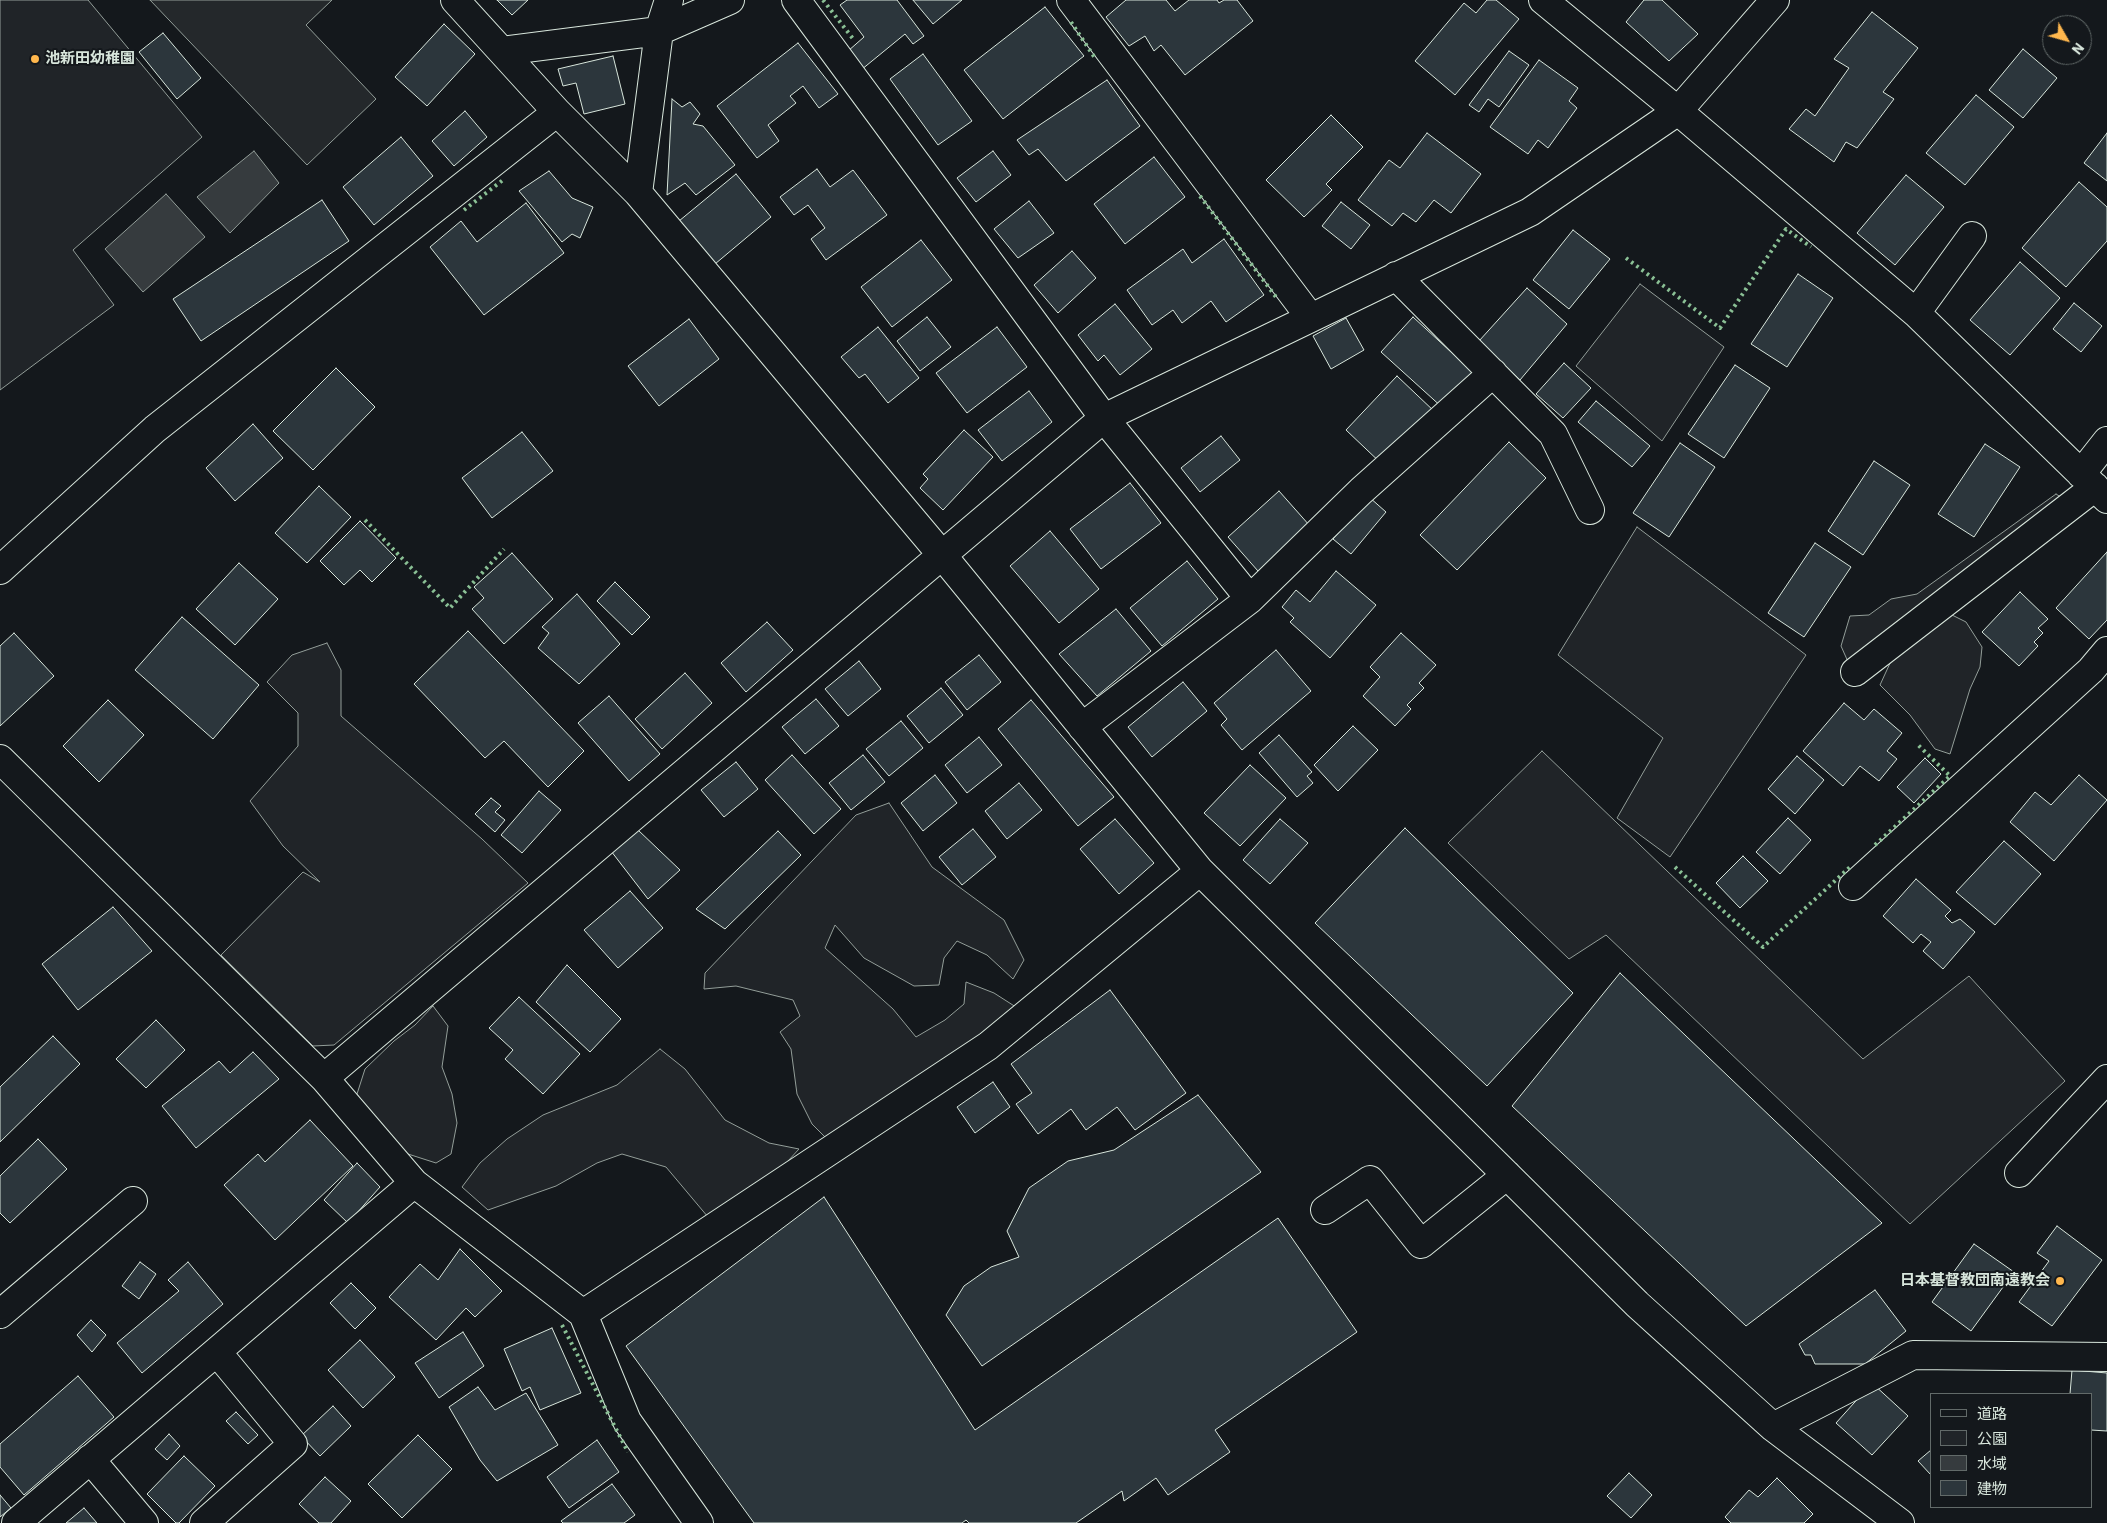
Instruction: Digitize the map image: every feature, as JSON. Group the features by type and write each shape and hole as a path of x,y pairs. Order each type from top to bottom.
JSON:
{"street":[{"path":"456,0 557,112 638,193 942,555 1200,871 1637,1304 1773,1426 1900,1523"},
{"path":"638,193 659,30 669,0"},
{"path":"502,51 659,30 730,0"},
{"path":"796,0 1104,418 1250,599"},
{"path":"1071,0 1310,317"},
{"path":"1543,0 1678,111 1916,313 2094,487"},
{"path":"324,1078 1104,418 1530,212 1678,111 1775,0"},
{"path":"0,570 155,430 557,112"},
{"path":"1916,313 1972,236"},
{"path":"1396,276 1553,434 1590,510"},
{"path":"1082,726 1250,599 1361,491 1493,373"},
{"path":"1855,672 2094,487 2107,441"},
{"path":"1853,886 2091,670 2107,651"},
{"path":"0,759 324,1078 414,1183 583,1314 627,1421 699,1523"},
{"path":"583,1314 988,1046 1200,871"},
{"path":"2018,1173 2107,1079"},
{"path":"1325,1210 1370,1180 1421,1244 1507,1175"},
{"path":"16,1523 414,1183"},
{"path":"0,1314 132,1201"},
{"path":"204,1523 293,1444 217,1352"},
{"path":"1773,1426 1913,1354 2107,1357"},
{"path":"90,1459 144,1523"}],"green space":[{"path":"0,0 88,0 202,137 73,250 114,305 0,390"},
{"path":"1640,284 1724,347 1662,441 1576,366"},
{"path":"2056,494 2067,501 1849,664 1841,646 1850,616 1869,615 1891,599 1917,594"},
{"path":"1637,527 1806,655 1670,857 1617,818 1663,738 1558,655"},
{"path":"1952,615 1966,622 1982,647 1980,667 1970,689 1950,754 1935,749 1910,715 1880,685 1891,661 1937,622"},
{"path":"327,643 341,670 341,716 482,839 528,883 334,1045 313,1046 221,955 303,872 320,882 283,846 250,801 298,746 298,713 267,682 292,655"},
{"path":"1542,751 1863,1059 1969,976 2065,1081 1910,1224 1606,935 1569,959 1448,843"},
{"path":"889,803 932,867 1004,920 1024,960 1013,979 987,955 957,941 944,958 939,985 914,986 864,958 835,925 825,948 893,1009 916,1037 945,1020 964,1004 966,982 994,993 1019,1009 828,1140 812,1124 797,1094 791,1049 780,1032 800,1016 793,1000 736,986 704,989 705,973 856,815"},
{"path":"433,1006 448,1026 442,1067 452,1094 457,1123 451,1154 436,1163 408,1154 384,1134 367,1113 357,1094 365,1069 394,1041 415,1025"},
{"path":"660,1049 685,1069 725,1120 769,1143 799,1149 765,1186 708,1217 666,1167 622,1154 597,1163 556,1186 488,1210 462,1187 480,1163 507,1139 543,1115 617,1085"}],"shaded area":[{"path":"150,0 332,0 306,25 376,99 307,165"}],"water":[{"path":"254,151 279,183 230,233 197,197"},
{"path":"166,194 205,237 143,292 105,249"}],"building":[{"path":"497,0 528,0 512,15"},
{"path":"847,0 897,0 924,36 913,44 905,34 861,70 848,51 864,37 840,5"},
{"path":"913,0 962,0 933,24"},
{"path":"1126,0 1166,0 1175,11 1189,0 1217,0 1219,3 1224,0 1237,0 1253,21 1185,75 1161,45 1154,51 1145,36 1129,46 1106,17"},
{"path":"1487,0 1496,0 1519,19 1455,95 1415,61 1464,3 1476,13"},
{"path":"1644,0 1662,0 1698,34 1669,61 1626,22"},
{"path":"1045,7 1084,56 1003,119 964,70"},
{"path":"1872,12 1918,48 1883,92 1894,99 1857,148 1846,142 1834,162 1789,129 1806,109 1815,116 1849,68 1834,59"},
{"path":"444,24 475,54 427,106 395,77"},
{"path":"163,33 201,78 177,99 139,52"},
{"path":"798,43 838,94 819,108 803,86 790,96 796,103 768,125 779,141 757,158 717,106"},
{"path":"2023,49 2057,78 2023,118 1989,90"},
{"path":"1509,51 1529,65 1499,107 1488,99 1479,112 1469,105"},
{"path":"923,54 972,121 938,145 890,79"},
{"path":"613,56 625,104 584,114 576,83 563,86 558,69"},
{"path":"1539,60 1578,88 1569,101 1577,108 1548,148 1538,140 1528,154 1490,127"},
{"path":"1107,80 1140,126 1066,181 1038,149 1029,155 1017,140"},
{"path":"1976,95 2014,127 1965,185 1926,153"},
{"path":"672,99 682,107 690,102 700,114 693,124 703,126 735,165 696,195 685,183 667,195"},
{"path":"465,111 487,137 454,166 432,141"},
{"path":"1331,115 1363,147 1326,184 1332,190 1304,217 1266,180"},
{"path":"1427,133 1481,174 1451,213 1434,200 1416,222 1403,213 1392,226 1358,200 1389,160 1400,168"},
{"path":"2107,133 2107,181 2084,163"},
{"path":"401,137 433,176 374,225 343,187"},
{"path":"993,151 1011,175 976,202 957,178"},
{"path":"1154,157 1185,197 1125,244 1094,204"},
{"path":"817,169 830,187 853,170 887,215 826,260 811,239 825,228 808,205 794,215 780,197"},
{"path":"549,171 572,198 593,207 580,238 572,234 562,242 519,191"},
{"path":"736,174 771,217 715,264 679,221"},
{"path":"1906,175 1944,207 1895,265 1857,233"},
{"path":"2079,182 2107,207 2107,241 2066,287 2022,248"},
{"path":"322,200 349,241 201,341 173,299"},
{"path":"1029,201 1054,233 1018,258 994,229"},
{"path":"1341,202 1370,225 1351,249 1322,226"},
{"path":"526,203 564,253 484,315 430,247 461,221 477,242"},
{"path":"1573,230 1610,259 1569,309 1533,280"},
{"path":"1224,239 1264,295 1226,322 1211,301 1182,323 1173,310 1152,325 1127,290 1183,249 1192,263"},
{"path":"921,240 952,280 892,327 861,287"},
{"path":"1072,251 1096,278 1058,313 1034,285"},
{"path":"2020,262 2060,298 2010,355 1970,320"},
{"path":"1798,274 1833,298 1787,367 1751,344"},
{"path":"1527,288 1567,324 1520,380 1479,341"},
{"path":"2074,303 2102,326 2081,352 2053,329"},
{"path":"1115,304 1152,349 1120,375 1104,355 1098,361 1078,335"},
{"path":"927,317 951,347 920,371 897,341"},
{"path":"1413,317 1476,375 1444,409 1381,352"},
{"path":"1346,318 1364,350 1331,369 1313,336"},
{"path":"689,319 719,359 659,406 628,366"},
{"path":"878,327 919,378 888,403 865,374 859,378 841,357"},
{"path":"997,327 1027,367 967,413 936,373"},
{"path":"1564,363 1591,388 1563,418 1536,394"},
{"path":"1735,365 1770,388 1724,458 1688,434"},
{"path":"336,368 375,407 313,470 273,431"},
{"path":"1397,376 1436,413 1385,467 1346,430"},
{"path":"1029,391 1052,422 1002,461 978,430"},
{"path":"1596,401 1650,446 1632,467 1578,422"},
{"path":"253,424 283,458 235,501 206,468"},
{"path":"964,430 993,457 943,510 920,488 928,479 923,474"},
{"path":"522,432 553,471 492,518 462,478"},
{"path":"1221,436 1240,460 1200,492 1181,468"},
{"path":"1509,442 1546,478 1457,570 1420,535"},
{"path":"1680,443 1715,467 1669,537 1633,513"},
{"path":"1985,444 2020,467 1974,537 1938,514"},
{"path":"1874,461 1910,485 1863,555 1828,531"},
{"path":"1130,483 1161,523 1101,569 1070,529"},
{"path":"319,486 351,517 307,563 275,533"},
{"path":"1279,491 1310,526 1258,571 1228,537"},
{"path":"1369,497 1386,512 1351,554 1333,539"},
{"path":"360,521 396,558 372,582 360,570 344,585 320,561"},
{"path":"1050,531 1099,589 1059,623 1010,566"},
{"path":"1815,543 1851,567 1804,637 1768,613"},
{"path":"2107,552 2107,620 2089,639 2056,608"},
{"path":"512,553 553,599 504,644 472,609 484,598 474,587"},
{"path":"1187,561 1218,599 1162,646 1130,608"},
{"path":"239,563 278,599 235,645 196,609"},
{"path":"1336,571 1376,605 1330,658 1290,622 1294,618 1282,607 1296,590 1310,602"},
{"path":"615,582 650,617 632,635 597,601"},
{"path":"2020,592 2048,619 2038,628 2043,633 2034,642 2038,646 2019,666 1982,632"},
{"path":"577,594 620,644 579,684 538,648 549,633 542,627"},
{"path":"1116,609 1151,651 1097,696 1059,654"},
{"path":"182,617 259,685 213,739 135,670"},
{"path":"767,622 793,650 746,692 721,663"},
{"path":"468,631 584,751 548,787 504,741 485,758 414,684"},
{"path":"14,633 54,676 0,726 0,646"},
{"path":"1401,633 1436,665 1419,683 1424,688 1407,705 1411,709 1395,726 1363,696 1380,677 1370,667"},
{"path":"1276,650 1311,691 1242,750 1221,725 1227,719 1214,703"},
{"path":"979,655 1001,682 967,710 945,682"},
{"path":"859,661 881,689 848,716 825,689"},
{"path":"685,673 712,703 662,749 635,719"},
{"path":"1183,682 1207,711 1152,757 1128,727"},
{"path":"941,688 963,715 929,743 907,716"},
{"path":"609,696 660,754 629,781 578,723"},
{"path":"816,699 839,726 805,754 782,727"},
{"path":"108,700 144,735 99,782 63,746"},
{"path":"1031,700 1114,797 1078,826 998,729"},
{"path":"1844,703 1864,720 1874,709 1902,733 1887,751 1897,759 1879,781 1860,766 1843,786 1803,751"},
{"path":"901,721 923,748 889,776 866,749"},
{"path":"1353,726 1378,750 1338,791 1314,765"},
{"path":"1279,735 1312,772 1307,776 1313,783 1297,797 1259,753"},
{"path":"979,737 1002,765 967,793 945,765"},
{"path":"792,755 841,809 814,834 765,780"},
{"path":"863,755 885,782 851,810 829,783"},
{"path":"1797,756 1824,780 1795,814 1768,789"},
{"path":"1925,758 1941,774 1914,803 1897,787"},
{"path":"736,762 758,789 724,817 701,790"},
{"path":"1250,765 1286,798 1240,846 1204,813"},
{"path":"935,775 957,803 923,831 901,803"},
{"path":"2079,775 2107,800 2054,861 2010,822 2035,792 2051,805"},
{"path":"1019,783 1042,810 1007,839 985,811"},
{"path":"539,791 561,810 522,853 501,835"},
{"path":"491,798 501,806 495,812 505,820 495,832 475,814"},
{"path":"1788,818 1811,840 1780,874 1756,852"},
{"path":"1115,819 1154,863 1119,894 1080,849"},
{"path":"1280,819 1308,843 1270,884 1243,860"},
{"path":"1405,828 1573,993 1487,1086 1315,923"},
{"path":"973,829 996,857 962,885 939,857"},
{"path":"638,830 680,870 648,899 611,851"},
{"path":"778,831 801,855 725,929 696,909"},
{"path":"2004,841 2041,874 1995,925 1956,892"},
{"path":"1743,856 1768,881 1740,908 1716,883"},
{"path":"1916,879 1951,910 1945,916 1952,923 1960,919 1975,932 1943,969 1923,951 1931,942 1921,934 1913,943 1883,916"},
{"path":"630,891 663,928 618,968 584,930"},
{"path":"113,907 152,951 78,1010 42,964"},
{"path":"567,965 621,1019 590,1052 536,1002"},
{"path":"1620,973 1882,1223 1746,1326 1512,1106"},
{"path":"1110,990 1186,1093 1135,1130 1117,1107 1086,1130 1071,1109 1038,1134 1016,1104 1032,1093 1011,1064"},
{"path":"519,997 580,1054 543,1094 505,1059 513,1050 489,1028"},
{"path":"156,1020 185,1050 146,1088 116,1059"},
{"path":"53,1036 80,1064 0,1142 0,1087"},
{"path":"253,1052 279,1079 196,1148 162,1106 219,1061 230,1073"},
{"path":"993,1082 1010,1107 975,1133 957,1107"},
{"path":"1198,1095 1261,1172 982,1366 946,1315 964,1286 991,1267 1019,1257 1007,1231 1029,1188 1068,1161 1114,1150"},
{"path":"310,1120 353,1166 275,1240 224,1185 258,1154 265,1162"},
{"path":"38,1139 67,1169 10,1223 0,1213 0,1176"},
{"path":"357,1163 380,1187 348,1223 324,1200"},
{"path":"824,1197 975,1430 1278,1218 1357,1332 1215,1430 1230,1452 1168,1495 1156,1478 1124,1501 1122,1491 1076,1523 969,1523 966,1520 962,1523 754,1523 626,1346"},
{"name":"日本基督教団南遠教会","path":"2057,1226 2102,1260 2052,1326 2019,1302 2049,1261 2037,1253"},
{"path":"1974,1244 2014,1272 1971,1331 1932,1302"},
{"path":"460,1249 502,1291 475,1317 466,1308 436,1340 389,1297 420,1264 438,1280"},
{"path":"140,1262 156,1274 139,1299 122,1286"},
{"path":"188,1262 223,1304 142,1373 117,1343 179,1291 168,1280"},
{"path":"351,1283 376,1308 355,1329 330,1303"},
{"path":"1875,1290 1906,1331 1865,1364 1815,1364 1811,1355 1805,1355 1799,1344"},
{"path":"91,1320 106,1335 92,1352 77,1335"},
{"path":"552,1328 581,1393 540,1410 530,1387 522,1391 504,1349"},
{"path":"463,1332 484,1366 439,1398 415,1363"},
{"path":"360,1340 395,1377 363,1408 328,1370"},
{"path":"2072,1370 2107,1373 2107,1431 2092,1430 2092,1393 2070,1393"},
{"path":"78,1376 114,1417 24,1495 0,1467 0,1444"},
{"path":"1872,1383 1908,1416 1872,1455 1836,1423"},
{"path":"478,1387 495,1410 526,1393 558,1445 497,1481 480,1460 449,1407"},
{"path":"333,1406 351,1426 320,1456 301,1436"},
{"path":"236,1412 258,1435 248,1444 226,1421"},
{"path":"169,1434 180,1446 167,1460 155,1449"},
{"path":"418,1435 452,1469 402,1518 368,1484"},
{"path":"597,1440 619,1472 569,1508 547,1477"},
{"path":"1930,1451 1930,1474 1918,1461"},
{"path":"184,1456 215,1486 179,1523 176,1523 147,1494"},
{"path":"1629,1473 1652,1495 1631,1518 1607,1496"},
{"path":"325,1477 351,1501 331,1523 319,1523 299,1504"},
{"path":"1777,1478 1813,1514 1804,1523 1731,1523 1725,1517 1749,1490 1758,1497"},
{"path":"612,1484 635,1515 624,1523 563,1523 561,1521"},
{"path":"0,1495 11,1508 0,1517"},
{"path":"84,1508 97,1523 66,1523"}],"hedge":[{"path":"823,0 854,40"},
{"path":"1071,22 1095,58"},
{"path":"464,210 503,180"},
{"path":"1200,196 1276,297"},
{"path":"1626,258 1720,328 1786,229 1811,247"},
{"path":"365,520 450,608 504,549"},
{"path":"1875,845 1950,776 1917,744"},
{"path":"1675,867 1763,947 1850,867"},
{"path":"562,1325 628,1452"}],"place":[{"name":"池新田幼稚園","path":"35,59"},
{"name":"日本基督教団南遠教会","path":"2060,1281"}]}
